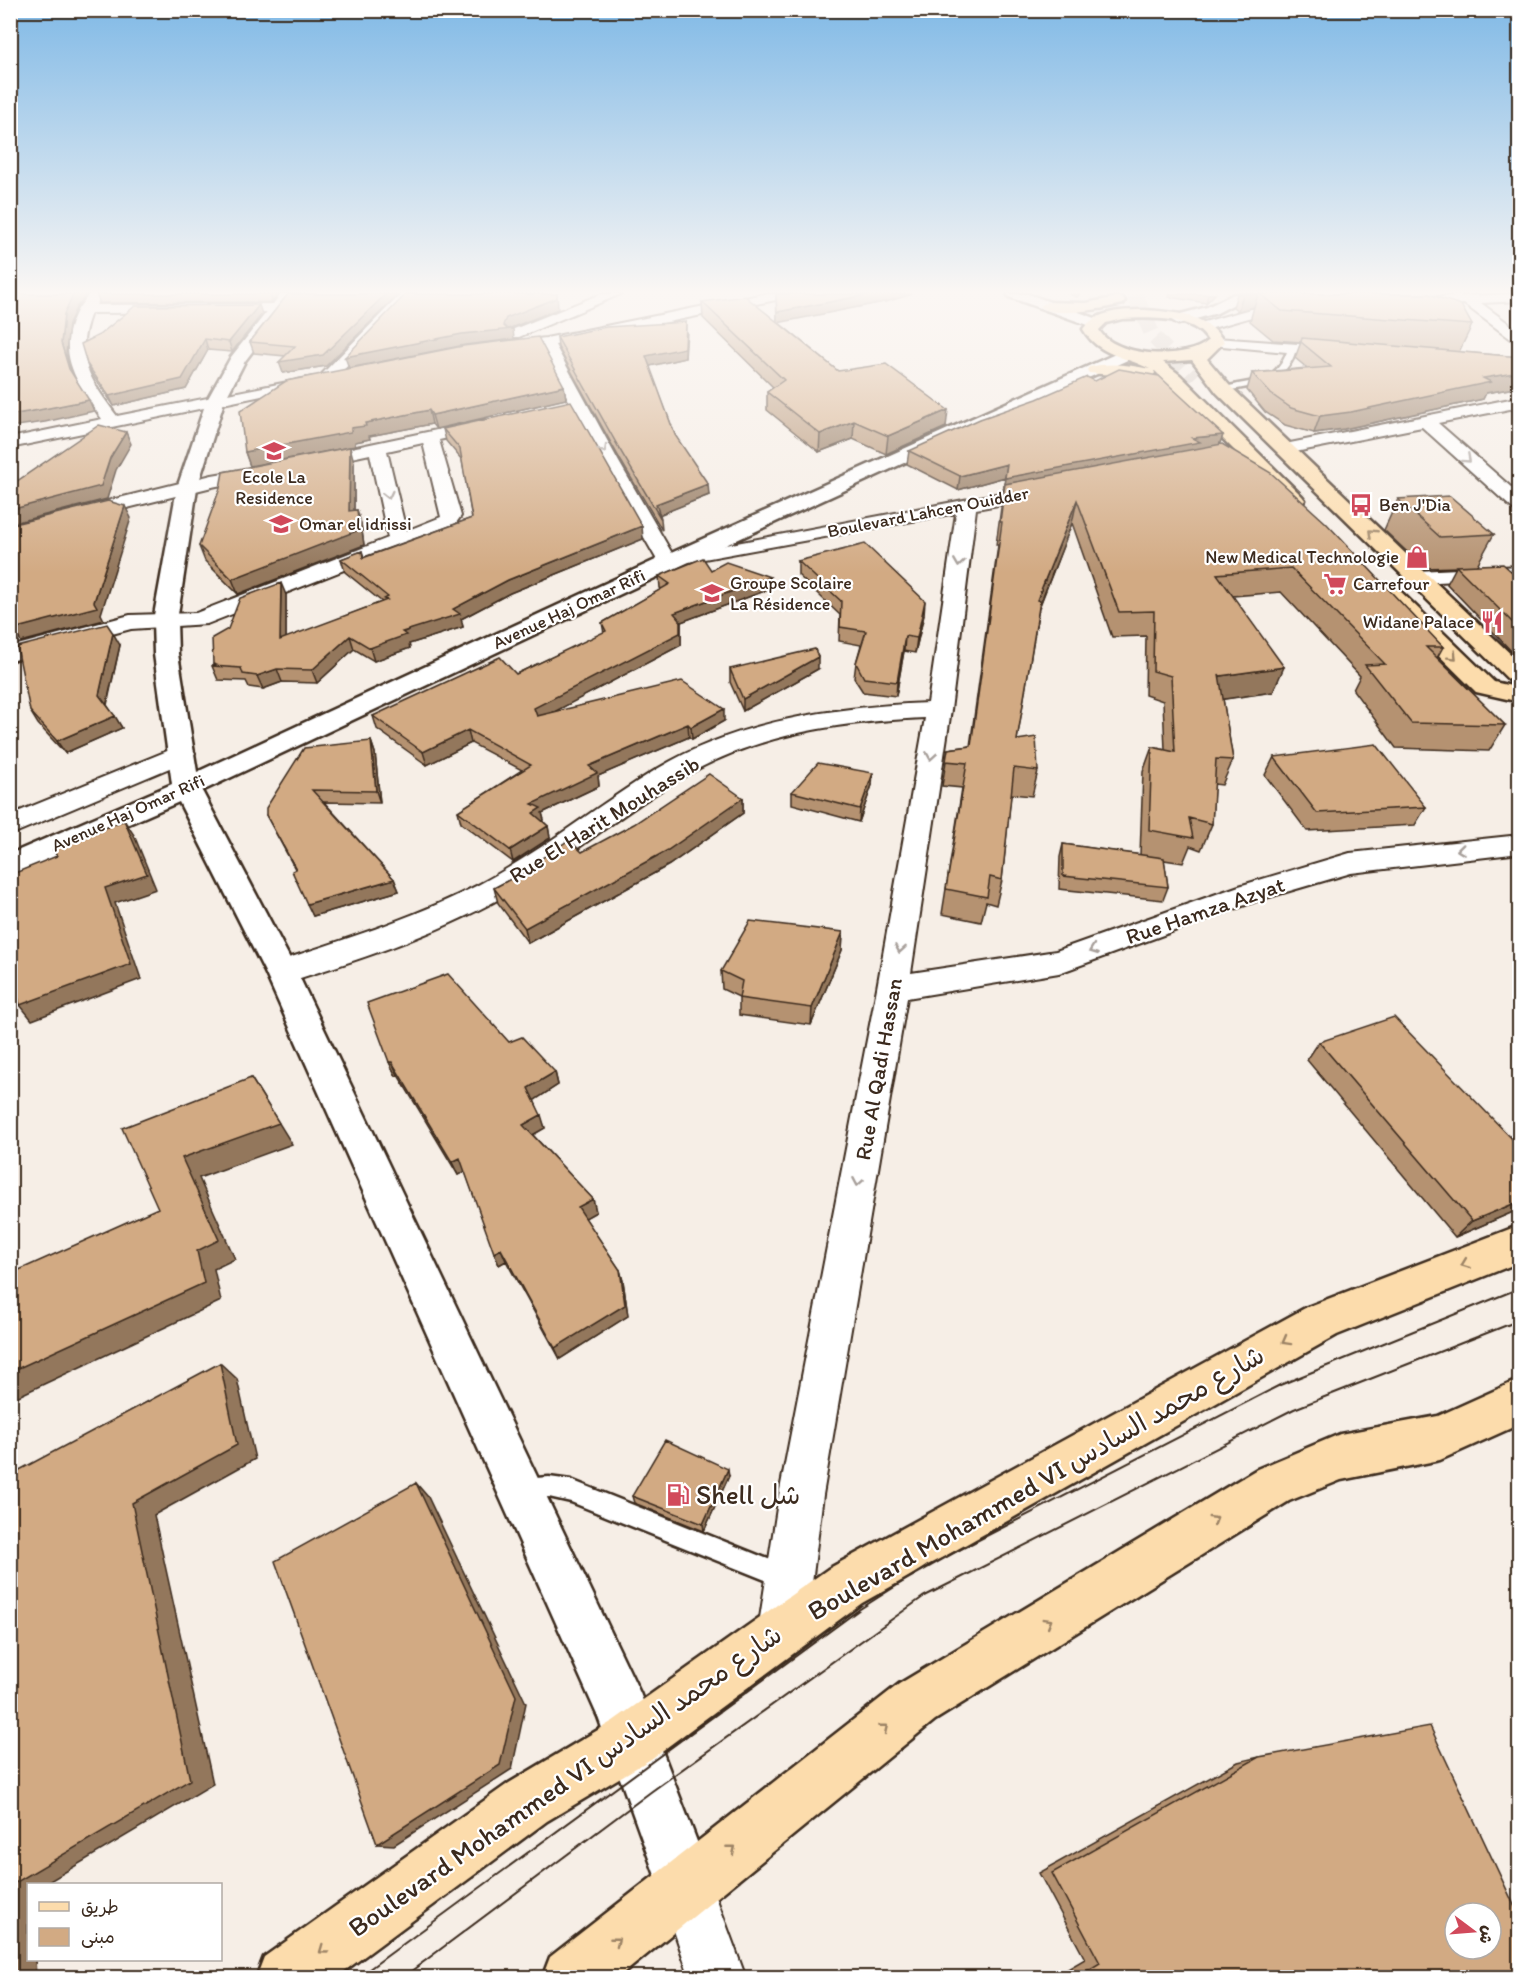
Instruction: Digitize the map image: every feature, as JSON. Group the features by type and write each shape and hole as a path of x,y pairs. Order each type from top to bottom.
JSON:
{"main road":[{"path":"1181,387 1307,512"},
{"path":"1201,387 1519,685"},
{"path":"1221,387 1417,577 1519,685"},
{"path":"1375,579 1485,687 1519,685"},
{"name":"Boulevard Mohammed VI شارع محمد السادس","path":"285,1977 528,1802 632,1740 845,1586 1322,1321 1520,1243"},
{"path":"571,1977 917,1701 1273,1485 1340,1457 1440,1438 1520,1401"}],"street":[{"path":"87,387 113,422"},
{"path":"222,387 214,402 187,488 165,621 166,654 186,788 281,972 622,1711 718,1977"},
{"path":"10,443 291,387"},
{"path":"570,387 674,561"},
{"name":"Avenue Haj Omar Rifi","path":"10,866 186,788 674,561 1058,387"},
{"path":"1285,448 1520,402"},
{"path":"556,409 579,404"},
{"path":"1424,420 1520,505"},
{"path":"10,531 187,488 499,422"},
{"path":"10,654 130,622 200,619 399,542 451,519 430,437"},
{"path":"378,449 399,542"},
{"path":"1224,458 1248,453"},
{"name":"Boulevard Lahcen Ouidder","path":"674,561 1061,488"},
{"name":"Rue Al Qadi Hassan","path":"782,1631 801,1495 893,988 939,710 967,505"},
{"path":"1417,577 1520,572"},
{"name":"Rue El Harit Mouhassib","path":"281,972 401,931 457,908 529,867 670,773 719,749 774,730 821,718 863,713 939,710"},
{"path":"10,826 182,753"},
{"name":"Rue Hamza Azyat","path":"893,988 1059,962 1249,892 1350,863 1520,843"}],"lane":[{"path":"1223,389 1235,387"},
{"path":"520,1490 549,1487 571,1491 790,1579"}],"building":[{"path":"10,387 80,387 89,400 39,410 10,415"},
{"path":"103,387 149,387 109,396"},
{"path":"277,387 560,387 432,415 429,410 365,423 366,426 351,428 351,432 245,452 240,411"},
{"path":"585,387 657,387 675,435 708,484 656,504 661,519"},
{"path":"774,387 917,387 948,410 888,436 854,421 820,434 767,392"},
{"path":"1065,387 1171,387 1223,435 1192,438 1200,442 1005,478 1007,464 960,476 909,451 980,419"},
{"path":"1264,387 1469,387 1351,412 1320,416 1291,408"},
{"path":"571,401 642,526 508,580 453,609 460,614 402,632 406,635 370,648 350,636 312,670 277,669 257,676 243,674 241,668 212,666 216,665 213,664 212,638 228,629 240,598 281,583 280,640 387,600 384,599 388,597 341,559 362,551 363,558 472,518 460,449 443,429"},
{"path":"99,425 126,432 110,458 101,486 10,510 10,486"},
{"path":"1222,444 1271,473 1326,523 1443,647 1426,647 1505,725 1411,723 1365,665 1385,664 1291,568 1217,574 1284,667 1220,676 1219,674 1233,760 1216,759 1212,824 1189,818 1193,838 1149,830 1152,747 1175,752 1171,676 1153,671 1154,611 1119,612 1077,500 1037,600 1040,601 1017,740 1036,737 1038,771 1014,768 1002,880 990,877 987,897 946,889 967,763 946,761 948,749 971,746 1002,522 1000,522 1005,484"},
{"path":"350,447 349,511 357,510 359,530 232,579 199,546 220,488 223,472"},
{"path":"1450,496 1494,534 1440,537 1398,499"},
{"path":"108,501 125,506 94,602 97,607 13,629 10,618 10,525"},
{"path":"865,544 925,601 917,638 905,636 897,682 864,678 856,663 866,631 840,627 841,601 798,561"},
{"path":"703,558 711,570 726,562 770,577 674,613 680,620 680,633 534,708 537,716 682,681 724,709 691,727 688,724 589,766 597,773 532,804 541,808 533,813 548,826 510,850 458,811 531,765 468,730 423,752 373,716 500,657 516,674 606,631 602,623 670,584 659,576"},
{"path":"1503,564 1520,579 1520,630 1456,566"},
{"path":"107,624 113,633 99,695 115,716 57,741 30,711 17,647"},
{"path":"815,649 818,657 743,699 730,669"},
{"path":"371,741 376,791 312,790 394,879 307,904 292,871 296,869 266,815 266,808 304,748"},
{"path":"1376,744 1426,807 1317,813 1274,757"},
{"path":"818,763 873,773 860,809 792,792"},
{"path":"709,774 743,798 668,850 525,928 494,888 535,866 533,864 569,840 582,852 634,824"},
{"path":"124,820 147,874 105,888 131,964 20,1005 10,964 10,875 57,856 53,850"},
{"path":"1063,844 1164,858 1168,887 1063,876"},
{"path":"750,921 843,932 812,1008 739,998 742,981 721,971"},
{"path":"448,974 509,1042 522,1037 555,1072 528,1088 541,1115 523,1125 593,1199 578,1207 620,1270 625,1305 555,1348 501,1249 494,1253 460,1158 452,1162 392,1062 389,1062 367,1003"},
{"path":"1394,1017 1520,1147 1520,1201 1472,1221 1319,1042"},
{"path":"251,1078 279,1123 182,1158 219,1240 197,1251 204,1283 10,1372 10,1274 158,1208 122,1128"},
{"path":"220,1363 237,1445 132,1503 190,1780 10,1886 10,1475"},
{"path":"665,1440 728,1469 703,1524 632,1496"},
{"path":"416,1483 516,1696 500,1765 377,1844 275,1561"},
{"path":"1430,1726 1520,1918 1520,1977 1077,1977 1100,1963 1052,1873 1259,1757"}],"tram line":[{"path":"357,1978 860,1609 926,1567 1280,1385 1520,1288"},
{"path":"402,1978 652,1791 923,1597 1294,1409 1520,1320"}],"place":[{"name":"Ecole La Residence","path":"274,451"},
{"name":"Ben J'Dia","path":"1361,505"},
{"name":"Omar el idrissi","path":"281,524"},
{"name":"New Medical Technologie","path":"1417,557"},
{"name":"Carrefour","path":"1335,584"},
{"name":"Groupe Scolaire La Résidence","path":"712,593"},
{"name":"Widane Palace","path":"1492,622"},
{"name":"Shell شل","path":"678,1495"}]}
